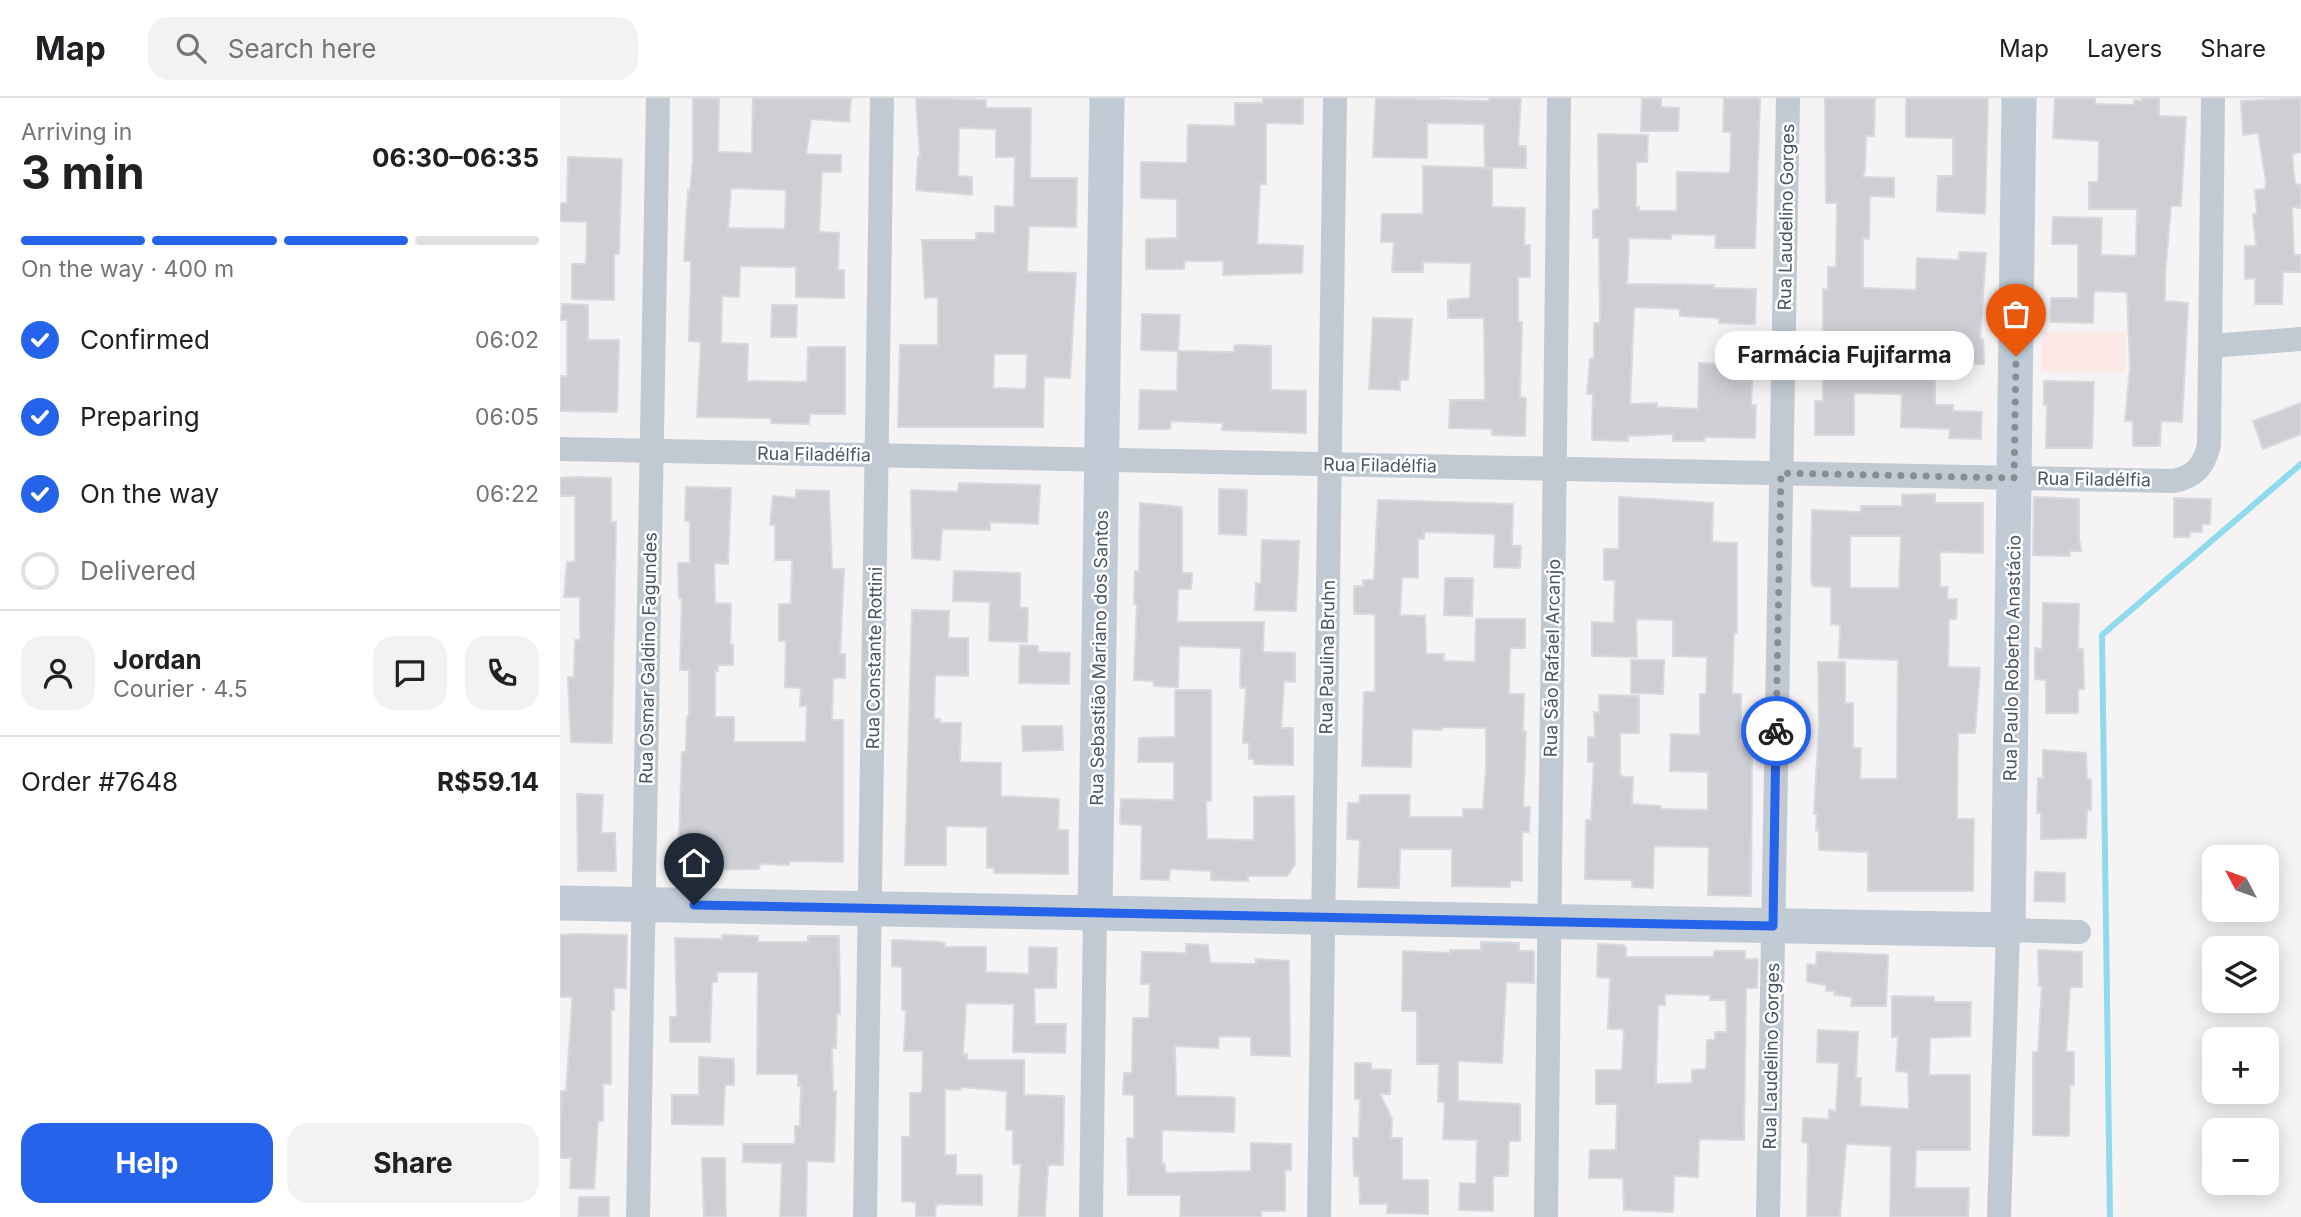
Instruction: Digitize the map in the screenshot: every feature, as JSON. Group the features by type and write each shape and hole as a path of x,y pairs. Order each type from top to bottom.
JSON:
{"street":[{"name":"Rua Osmar Galdino Fagundes","path":"638,1217 658,98"},
{"name":"Rua Constante Rottini","path":"865,1217 882,98"},
{"name":"Rua Sebastião Mariano dos Santos","path":"1091,1217 1107,98"},
{"name":"Rua Paulina Bruhn","path":"1319,1217 1335,98"},
{"name":"Rua São Rafael Arcanjo","path":"1546,1217 1559,98"},
{"name":"Rua Laudelino Gorges","path":"1768,1217 1788,98"},
{"name":"Rua Paulo Roberto Anastácio","path":"1999,1217 2008,930 2019,98"},
{"path":"2213,98 2211,346 2301,339"},
{"name":"Rua Filadélfia","path":"560,449 2173,481 2199,471 2209,445 2211,346"},
{"path":"560,903 2079,932"}],"shaded area":[{"path":"2042,331 2126,333 2125,372 2041,371"}],"building":[{"path":"693,98 719,98 718,152 752,153 753,98 851,98 849,122 811,119 806,154 841,155 841,172 822,172 819,232 839,233 838,270 844,270 844,298 796,297 796,267 740,266 739,297 722,296 721,343 748,344 747,381 807,382 808,347 845,347 845,414 810,414 809,424 771,423 771,418 697,417 701,342 689,341 691,261 684,261 688,190 690,191","holes":["731,188 786,190 785,229 728,228"]},
{"path":"916,98 986,100 986,108 1031,108 1030,178 1077,178 1076,227 1029,226 1027,272 1076,273 1070,378 1044,377 1043,427 898,427 900,345 938,345 938,297 925,298 922,240 976,240 976,233 995,233 995,206 1014,207 1015,157 996,157 996,129 959,128 958,176 972,177 972,195 916,190 920,157","holes":["994,354 1027,354 1026,389 993,388"]},
{"path":"1303,98 1303,124 1266,123 1266,184 1260,184 1257,244 1303,246 1302,273 1223,275 1224,261 1184,261 1184,269 1146,269 1146,239 1177,238 1177,199 1141,198 1141,162 1187,163 1188,125 1235,126 1235,103 1263,103 1263,99"},
{"path":"1376,98 1489,101 1489,98 1521,98 1518,146 1526,146 1526,168 1485,167 1484,124 1427,123 1427,158 1373,157"},
{"path":"1642,98 1661,98 1661,107 1679,108 1678,131 1641,131"},
{"path":"1724,98 1760,98 1755,248 1715,248 1716,235 1671,234 1671,239 1629,238 1627,284 1714,285 1713,288 1756,289 1755,324 1719,323 1719,318 1680,316 1680,309 1634,307 1630,404 1657,403 1657,407 1698,409 1699,363 1753,365 1751,405 1756,405 1755,438 1704,437 1704,441 1673,441 1673,434 1628,436 1628,441 1592,440 1593,394 1587,394 1590,359 1594,359 1594,323 1600,323 1599,238 1593,238 1593,210 1599,209 1598,134 1648,135 1647,162 1636,162 1636,207 1639,207 1639,211 1677,211 1677,172 1730,173 1731,132 1723,132"},
{"path":"1825,98 1875,98 1874,136 1866,136 1863,177 1894,178 1894,197 1870,196 1869,239 1863,238 1863,288 1916,290 1917,258 1959,260 1959,252 1986,253 1980,339 1983,339 1984,364 1935,365 1935,405 1953,405 1953,411 1982,412 1981,439 1949,438 1950,429 1901,427 1902,394 1854,393 1854,435 1815,435 1815,401 1823,401 1823,289 1828,290 1828,267 1836,267 1837,203 1826,203"},
{"path":"1906,98 1988,98 1985,214 1937,211 1938,176 1953,176 1953,138 1906,137"},
{"path":"2055,98 2095,98 2095,104 2134,105 2134,100 2159,98 2159,116 2186,117 2181,206 2171,206 2165,274 2165,301 2188,303 2182,422 2161,421 2160,446 2133,446 2133,421 2125,421 2130,367 2127,292 2094,291 2093,323 2051,322 2051,298 2078,298 2078,244 2052,244 2053,217 2102,218 2101,255 2136,256 2137,209 2089,209 2089,182 2098,182 2099,141 2053,138"},
{"path":"2301,98 2301,152 2292,154 2295,184 2301,185 2301,208 2292,207 2294,255 2301,255 2301,272 2283,272 2282,304 2255,304 2255,278 2245,279 2245,246 2256,246 2253,214 2257,214 2255,190 2265,189 2266,181 2258,133 2243,135 2241,101"},
{"path":"568,157 622,159 619,254 614,254 614,300 572,299 572,264 586,264 587,222 560,221 560,203 567,203"},
{"path":"1423,166 1492,168 1492,207 1525,208 1524,245 1530,245 1530,277 1518,277 1518,322 1522,322 1520,397 1526,398 1525,436 1492,435 1492,429 1449,428 1450,400 1485,400 1484,318 1448,318 1448,300 1470,298 1471,263 1423,262 1423,272 1392,272 1394,242 1381,242 1382,214 1423,214"},
{"path":"562,304 588,305 588,340 619,340 617,412 560,411 560,376 567,376 567,320 561,320"},
{"path":"772,305 797,305 796,337 771,337"},
{"path":"1142,314 1180,315 1178,351 1141,350"},
{"path":"1373,318 1412,319 1408,380 1400,380 1400,390 1369,389"},
{"path":"1234,346 1271,346 1271,390 1306,391 1306,433 1222,430 1223,423 1171,421 1170,429 1139,429 1140,390 1177,391 1178,351 1234,352"},
{"path":"2044,381 2094,382 2092,448 2046,448 2047,405 2044,405"},
{"path":"2301,403 2301,434 2263,449 2253,421"},
{"path":"560,478 611,478 611,522 616,522 612,743 571,742 568,677 574,677 575,640 580,640 580,597 564,597 567,562 575,562 575,496 560,496"},
{"path":"959,483 1040,485 1038,524 990,522 990,530 942,529 940,560 912,558 911,490 958,492"},
{"path":"686,487 731,488 728,564 714,563 715,603 731,604 730,645 733,645 733,665 718,665 718,671 715,671 715,717 734,717 734,742 806,742 807,706 800,706 801,688 785,687 786,641 779,641 779,604 791,604 792,560 775,560 775,525 770,525 773,496 796,498 796,490 829,491 832,569 844,569 840,654 845,654 845,678 833,678 832,720 843,720 843,862 789,861 789,865 760,864 759,869 678,870 682,752 686,752 689,716 689,670 680,670 682,598 679,598 678,563 690,563 690,521 685,521"},
{"path":"1219,489 1247,490 1246,535 1219,534"},
{"path":"1935,494 1935,503 1983,503 1983,553 1940,552 1940,587 1948,587 1947,599 1957,599 1956,619 1949,619 1948,667 1980,668 1975,733 1958,733 1957,819 1974,819 1973,891 1868,891 1868,852 1819,850 1817,814 1814,814 1819,726 1818,662 1845,662 1845,703 1853,703 1853,748 1861,748 1860,779 1897,779 1898,660 1839,658 1840,625 1831,624 1831,587 1813,586 1811,581 1812,510 1861,512 1861,506 1902,506 1902,495","holes":["1850,536 1901,536 1899,588 1850,588"]},
{"path":"1619,497 1713,503 1712,542 1737,543 1737,633 1734,633 1732,694 1741,694 1741,744 1752,744 1751,896 1708,895 1709,847 1654,846 1653,888 1632,887 1632,880 1585,879 1586,820 1591,820 1594,762 1588,762 1588,737 1595,738 1594,712 1599,713 1599,695 1639,696 1639,733 1620,733 1620,774 1623,777 1633,777 1632,804 1661,806 1661,809 1708,810 1708,772 1670,771 1671,734 1700,735 1700,694 1706,694 1707,657 1673,656 1673,620 1636,619 1637,657 1592,656 1592,622 1614,623 1615,580 1604,580 1604,549 1619,549"},
{"path":"2034,497 2079,499 2081,551 2070,551 2069,556 2033,555"},
{"path":"2174,498 2211,499 2210,524 2202,524 2202,532 2190,532 2190,537 2174,537"},
{"path":"1378,500 1513,504 1512,546 1521,546 1520,568 1494,567 1495,534 1424,532 1424,539 1418,539 1418,578 1402,577 1400,615 1425,616 1426,654 1444,654 1443,661 1475,662 1476,619 1525,619 1525,648 1510,648 1509,694 1524,694 1523,731 1526,732 1523,807 1530,807 1529,832 1522,832 1522,881 1510,880 1510,887 1452,886 1452,849 1400,849 1399,888 1358,887 1360,840 1347,839 1348,803 1360,803 1360,795 1410,795 1409,817 1463,817 1463,809 1483,809 1486,770 1486,728 1412,729 1411,767 1362,766 1364,692 1375,692 1375,614 1354,614 1354,586 1363,586 1363,580 1374,580"},
{"path":"1140,503 1182,507 1182,573 1192,573 1191,589 1178,589 1177,622 1264,622 1263,652 1295,653 1295,682 1284,681 1281,728 1293,728 1293,765 1254,764 1254,759 1249,759 1249,743 1243,743 1246,688 1240,688 1241,648 1179,646 1178,687 1154,686 1154,681 1134,680 1137,604 1134,604 1135,571 1139,572"},
{"path":"1262,540 1299,541 1296,611 1255,610 1256,583 1261,583"},
{"path":"954,571 1020,573 1020,608 1028,608 1027,642 989,641 990,602 953,601"},
{"path":"1445,578 1473,578 1472,616 1444,615"},
{"path":"2043,603 2079,604 2078,649 2083,649 2084,689 2078,689 2078,713 2046,713 2046,680 2035,679 2035,648 2042,649"},
{"path":"912,610 949,611 948,638 968,638 968,676 935,675 934,719 940,719 940,723 961,723 960,762 1001,763 1001,796 1059,799 1058,830 1068,830 1068,874 994,873 994,868 987,868 987,827 946,826 946,865 905,865"},
{"path":"1020,645 1038,646 1038,652 1070,653 1069,684 1019,683"},
{"path":"1631,660 1664,660 1663,694 1631,693"},
{"path":"1175,690 1211,690 1211,801 1206,801 1207,839 1254,840 1254,797 1294,796 1295,864 1287,876 1248,876 1248,881 1211,880 1211,871 1170,869 1169,880 1141,879 1142,825 1120,824 1121,799 1174,800 1174,762 1138,762 1139,738 1175,737"},
{"path":"1022,726 1062,726 1063,750 1023,751"},
{"path":"2043,750 2086,753 2087,779 2091,780 2091,810 2087,810 2086,838 2041,839 2041,813 2037,813 2038,778 2043,778"},
{"path":"577,794 603,795 601,833 615,833 616,871 578,871"},
{"path":"2035,872 2065,873 2065,902 2034,901"},
{"path":"560,935 627,935 626,988 614,988 614,1010 611,1010 611,1084 603,1084 603,1121 598,1121 594,1189 570,1188 571,1158 560,1158 561,1091 566,1091 572,997 560,997"},
{"path":"722,935 758,936 758,942 808,942 808,936 839,936 840,1014 837,1013 836,1048 832,1048 833,1091 836,1091 834,1162 807,1161 806,1217 780,1217 782,1163 743,1162 743,1144 795,1144 795,1126 800,1126 801,1086 798,1086 798,1074 757,1074 758,972 717,972 717,982 712,982 710,1042 670,1042 670,1017 677,1017 675,938 722,939"},
{"path":"892,940 940,942 945,944 945,947 986,947 986,972 1029,974 1029,947 1057,948 1056,988 1034,988 1035,1024 1066,1024 1065,1053 1013,1052 1014,1004 966,1003 963,1054 967,1054 967,1060 1024,1060 1024,1095 1064,1096 1063,1165 1048,1165 1045,1217 1018,1217 1021,1164 1013,1164 1013,1130 1006,1130 1007,1091 961,1087 961,1090 945,1089 945,1155 956,1155 956,1175 982,1175 982,1205 936,1204 935,1217 916,1217 916,1202 902,1201 902,1137 910,1137 910,1093 922,1093 923,1051 904,1051 906,1010 902,1010 902,967 892,966"},
{"path":"1481,942 1519,943 1519,951 1534,951 1534,983 1506,982 1502,1063 1458,1061 1458,1101 1520,1104 1520,1141 1509,1141 1508,1176 1493,1176 1493,1211 1459,1210 1460,1183 1476,1184 1477,1140 1443,1139 1445,1102 1438,1102 1439,1064 1417,1064 1417,1011 1402,1011 1403,951 1450,953 1450,950 1481,950"},
{"path":"1186,944 1208,945 1210,963 1256,964 1256,959 1289,961 1290,1056 1251,1055 1251,1037 1219,1036 1218,1048 1175,1046 1176,1096 1232,1097 1235,1099 1234,1132 1162,1130 1162,1164 1165,1164 1165,1173 1251,1171 1251,1143 1291,1144 1291,1170 1285,1170 1285,1211 1261,1211 1261,1217 1180,1217 1181,1195 1128,1195 1127,1138 1134,1138 1134,1095 1123,1094 1124,1073 1132,1073 1133,1018 1149,1018 1150,984 1141,984 1142,952 1186,953"},
{"path":"1598,944 1623,945 1626,947 1626,957 1714,957 1714,951 1745,951 1745,959 1758,959 1757,988 1746,988 1744,1140 1699,1139 1698,1177 1674,1176 1673,1212 1624,1210 1623,1178 1589,1178 1590,1150 1616,1150 1617,1104 1596,1104 1596,1070 1622,1070 1624,1029 1608,1029 1610,978 1597,977","holes":["1665,994 1710,995 1710,1000 1726,1000 1727,1032 1715,1032 1715,1040 1707,1040 1706,1069 1692,1070 1692,1083 1656,1084 1658,1005 1665,1005"]},
{"path":"2038,950 2082,952 2082,987 2070,987 2066,1052 2074,1052 2074,1085 2070,1085 2069,1136 2033,1135 2033,1052 2038,1052 2042,986 2039,986"},
{"path":"1817,952 1888,955 1886,1006 1851,1006 1852,997 1834,995 1835,991 1826,991 1826,985 1807,982 1807,964 1816,965"},
{"path":"1892,996 1934,997 1934,1002 1971,1002 1970,1036 1930,1038 1929,1075 1970,1075 1970,1150 1916,1150 1915,1188 1969,1188 1968,1217 1890,1217 1891,1146 1846,1144 1840,1217 1807,1217 1808,1143 1802,1142 1803,1118 1829,1119 1829,1110 1836,1111 1839,1063 1817,1062 1818,1030 1858,1032 1856,1078 1861,1078 1860,1106 1909,1109 1908,1072 1896,1071 1898,1037 1892,1037"},
{"path":"699,1057 734,1059 734,1085 725,1085 723,1125 672,1124 672,1095 699,1095"},
{"path":"1355,1063 1371,1063 1371,1069 1391,1070 1390,1094 1380,1094 1392,1119 1391,1138 1402,1138 1402,1180 1428,1180 1428,1214 1387,1213 1388,1204 1360,1204 1359,1176 1354,1176 1353,1138 1359,1138 1360,1099 1355,1099"},
{"path":"702,1158 725,1158 726,1217 704,1217"},
{"path":"579,1197 609,1197 609,1217 578,1217"}],"waterway":[{"path":"2110,1217 2102,635 2301,464"}],"way so far":[{"path":"1776,731 1781,473 2014,478 2016,356"}],"place":[{"name":"Farmácia Fujifarma","path":"2016,356"}],"route":[{"path":"694,905 1773,926 1776,731"}]}
